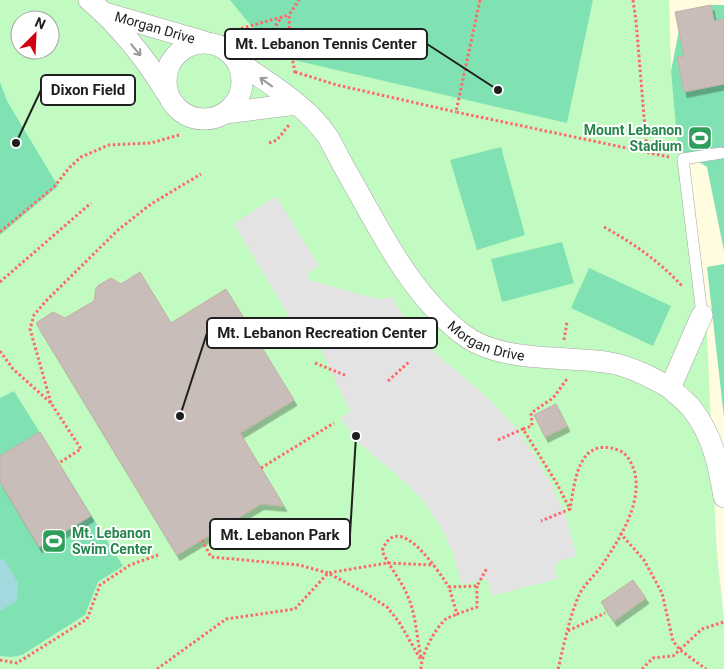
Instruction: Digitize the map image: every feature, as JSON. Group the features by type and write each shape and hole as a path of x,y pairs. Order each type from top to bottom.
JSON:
{"street":[{"name":"Morgan Drive","path":"97,6 213,44"},
{"name":"Morgan Drive","path":"97,6 155,73 166,92"},
{"path":"195,44 213,44 228,51 236,60 242,82 240,94 226,113 215,118 202,119 190,117 180,112 172,103 166,92 165,80 168,67 174,56 183,48 195,44"},
{"name":"Morgan Drive","path":"236,60 293,113 313,118 328,137 386,240 413,283 436,310 462,334 487,347 522,357 581,359 613,364 644,374 670,388 691,408 704,426 715,452 724,496"},
{"path":"226,113 293,113"},
{"path":"670,388 702,315"}],"lane":[{"path":"702,315 683,159 721,153"}],"path":[{"path":"213,44 228,32 288,15 299,0"},
{"path":"456,112 480,0"},
{"path":"633,0 647,152"},
{"path":"288,15 290,46 296,79"},
{"path":"258,50 282,17"},
{"path":"295,72 337,86 683,159"},
{"path":"269,143 277,140 284,132 293,113"},
{"path":"0,232 54,187 69,168 81,157 109,146 151,143 179,135"},
{"path":"51,403 30,330 34,315 118,230 151,204 201,174"},
{"path":"0,282 91,203"},
{"path":"604,227 651,256 681,284 702,315"},
{"path":"564,346 566,322"},
{"path":"0,351 13,369 51,403 81,449 59,463"},
{"path":"388,381 410,361"},
{"path":"315,363 348,376"},
{"path":"498,440 532,426 531,413 553,398 570,374"},
{"path":"261,468 334,423"},
{"path":"522,429 546,465 570,509"},
{"path":"558,669 580,594 600,567 634,507 637,480 631,460 621,451 608,447 595,448 584,456 570,509"},
{"path":"541,521 570,509"},
{"path":"620,533 644,560 662,593 673,641 680,650 706,669"},
{"path":"422,669 409,600 399,577 388,563 382,551 385,542 393,537 402,536 418,546 434,565 449,588 457,614"},
{"path":"202,540 212,557 300,566 328,573 365,592 387,607 399,622 421,660"},
{"path":"0,660 17,662 87,619 100,585 130,565 158,555"},
{"path":"157,669 226,619 295,609 328,573 388,563 434,565"},
{"path":"421,660 436,632 445,620 477,607 477,586 487,568"},
{"path":"449,588 477,586"},
{"path":"568,632 605,613"},
{"path":"642,669 653,658 673,656 702,628 724,622"}],"shaded area":[{"path":"669,0 724,0 724,620 671,71"},
{"path":"276,196 319,266 307,273 309,280 377,299 392,297 409,325 435,353 487,397 516,428 551,484 565,514 577,556 558,562 555,568 557,579 492,596 488,581 485,579 462,585 453,553 442,529 422,499 361,445 340,418 350,412 313,332 302,338 234,224"}],"green space":[{"path":"0,0 669,0 671,71 688,159 706,314 717,559 724,620 724,669 0,669"},
{"path":"230,0 593,0 567,123 276,56"},
{"name":"Mount Lebanon Stadium","path":"711,5 724,5 724,251 707,167 678,149 671,71 679,30"},
{"path":"0,82 7,101 58,186 0,235"},
{"path":"501,147 525,235 477,250 450,160"},
{"path":"562,242 574,283 502,302 491,259"},
{"path":"724,264 724,418 707,267"},
{"path":"589,268 671,306 653,346 571,308"},
{"name":"Mt. Lebanon Swim Center","path":"14,391 123,566 98,582 85,615 22,655 11,657 0,656 0,398"}],"water":[{"path":"3,558 18,583 17,600 0,611 0,560"}],"building":[{"path":"711,5 714,21 724,19 724,84 684,92 677,57 684,56 675,12"},
{"path":"140,272 171,323 226,289 294,400 240,433 284,506 261,504 177,555 36,323 53,312 65,318 94,301 96,288 99,285 111,278 121,284"},
{"path":"556,404 567,426 545,437 534,415"},
{"path":"40,432 91,516 39,547 0,482 0,456"},
{"path":"633,580 646,598 614,621 601,602"}],"place":[{"name":"Mt. Lebanon Tennis Center","path":"498,90"},
{"name":"Mount Lebanon Stadium","path":"700,138"},
{"name":"Dixon Field","path":"16,143"},
{"name":"Mt. Lebanon Recreation Center","path":"180,416"},
{"name":"Mt. Lebanon Park","path":"356,436"},
{"name":"Mt. Lebanon Swim Center","path":"54,541"}]}
